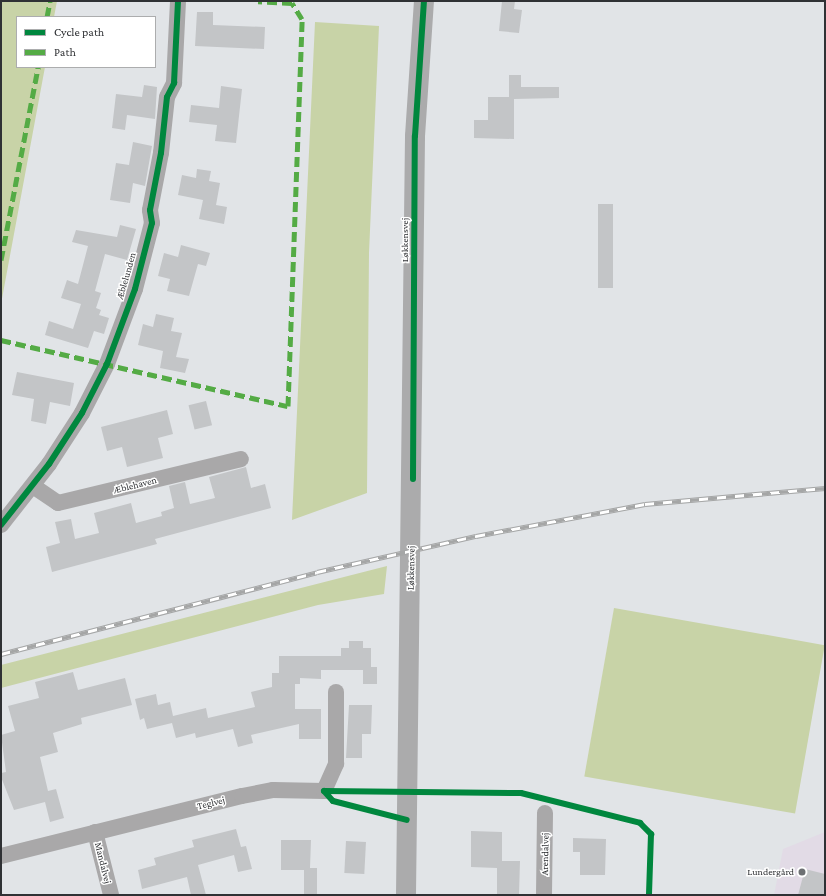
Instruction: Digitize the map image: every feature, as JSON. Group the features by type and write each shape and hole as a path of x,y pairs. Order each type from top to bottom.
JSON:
{"main road":[{"name":"Løkkensvej","path":"406,895 413,479 415,136 424,1"}],"street":[{"name":"Æblelunden","path":"1,525 33,486 82,413 107,364 135,289 152,223 150,210 161,153 167,97 174,83 178,1"},
{"name":"Æblehaven","path":"33,486 58,504 241,459"},
{"name":"Teglvej","path":"1,856 242,796 273,790 324,791 336,764 336,692"},
{"name":"Arendalvej","path":"544,895 545,813"},
{"name":"Mandalvej","path":"95,832 111,895"}],"shaded area":[{"name":"Lundergård","path":"825,832 825,895 774,895 783,849"}],"green space":[{"path":"1,1 57,1 54,16 16,16 16,68 45,68 1,304"},
{"path":"315,22 379,26 369,253 367,493 292,520"},
{"path":"387,566 384,594 318,605 1,688 1,665"},
{"path":"614,608 825,645 795,814 584,776"}],"building":[{"path":"502,1 515,1 514,9 522,10 519,33 499,31"},
{"path":"197,12 213,12 213,25 265,27 264,49 195,46"},
{"path":"509,75 521,75 521,87 559,87 559,98 514,99 514,139 474,138 474,120 488,120 488,97 509,97"},
{"path":"144,85 157,87 155,119 127,115 125,130 112,128 116,94 142,97"},
{"path":"221,86 242,89 236,143 215,141 217,125 189,122 191,105 219,108"},
{"path":"133,142 152,146 145,186 133,183 130,203 110,200 116,163 129,165"},
{"path":"197,169 211,171 209,181 220,183 216,205 227,207 224,224 199,219 203,200 178,195 182,175 196,178"},
{"path":"598,204 613,204 613,288 598,288"},
{"path":"120,225 136,229 127,260 105,254 95,291 101,293 96,308 101,310 99,315 109,318 104,334 94,331 88,348 45,335 49,321 73,329 81,304 61,298 67,280 78,284 88,246 72,242 76,230 117,237"},
{"path":"181,245 210,253 206,266 198,264 189,296 167,291 170,279 158,276 164,253 178,257"},
{"path":"156,314 174,318 171,331 182,333 176,357 189,359 185,373 160,368 163,351 138,345 143,324 153,327"},
{"path":"17,372 74,383 70,406 50,402 46,424 31,421 34,399 12,395"},
{"path":"206,401 212,425 195,430 189,405"},
{"path":"167,410 173,434 158,438 163,458 127,467 122,447 107,451 101,427"},
{"path":"246,467 251,488 265,484 271,508 155,539 157,544 52,572 46,547 60,543 55,522 71,519 75,539 99,533 94,513 131,503 136,523 162,516 161,512 174,508 169,486 185,482 190,504 215,498 209,477"},
{"path":"349,641 363,641 363,648 371,648 371,667 377,667 377,684 363,684 363,670 321,670 321,679 300,678 300,684 295,684 295,709 321,709 321,739 299,739 299,724 251,735 253,743 238,747 233,729 196,738 195,733 176,738 172,723 147,729 144,718 140,720 135,699 156,694 158,705 170,702 173,716 206,708 208,718 255,707 251,692 272,687 272,673 279,673 279,656 341,656 341,648 349,648"},
{"path":"73,672 78,690 125,678 132,705 81,718 82,724 53,733 58,752 40,757 48,791 56,789 64,818 50,822 45,802 14,810 1,777 1,773 6,772 1,735 15,731 8,706 39,698 35,682"},
{"path":"349,705 372,705 371,734 362,734 362,758 346,758"},
{"path":"236,829 241,847 246,846 252,869 238,872 234,855 198,865 206,895 191,895 187,877 142,889 138,870 156,865 154,858 194,847 192,840"},
{"path":"471,831 502,832 502,861 520,861 519,895 497,895 497,868 471,867"},
{"path":"573,838 606,839 605,875 580,875 580,852 573,852"},
{"path":"281,840 311,840 310,868 317,868 317,895 304,895 304,870 281,870"},
{"path":"346,841 366,842 364,874 344,873"},
{"path":"805,869 825,874 825,895 798,895"}],"railway":[{"path":"1,654 317,572 476,536 645,504 825,488"}],"marked path":[{"path":"47,16 50,1"},
{"path":"1,340 288,406 302,19 292,3 258,1"},
{"path":"1,260 38,68"}],"cycle path":[{"path":"1,525 49,464 82,413 107,364 135,289 152,223 150,210 161,153 167,97 174,83 178,1"},
{"path":"413,479 415,136 424,1"},
{"path":"324,791 521,793 640,823 651,834 649,895"},
{"path":"324,791 333,801 407,820"}],"place":[{"name":"Lundergård","path":"802,872"}]}
